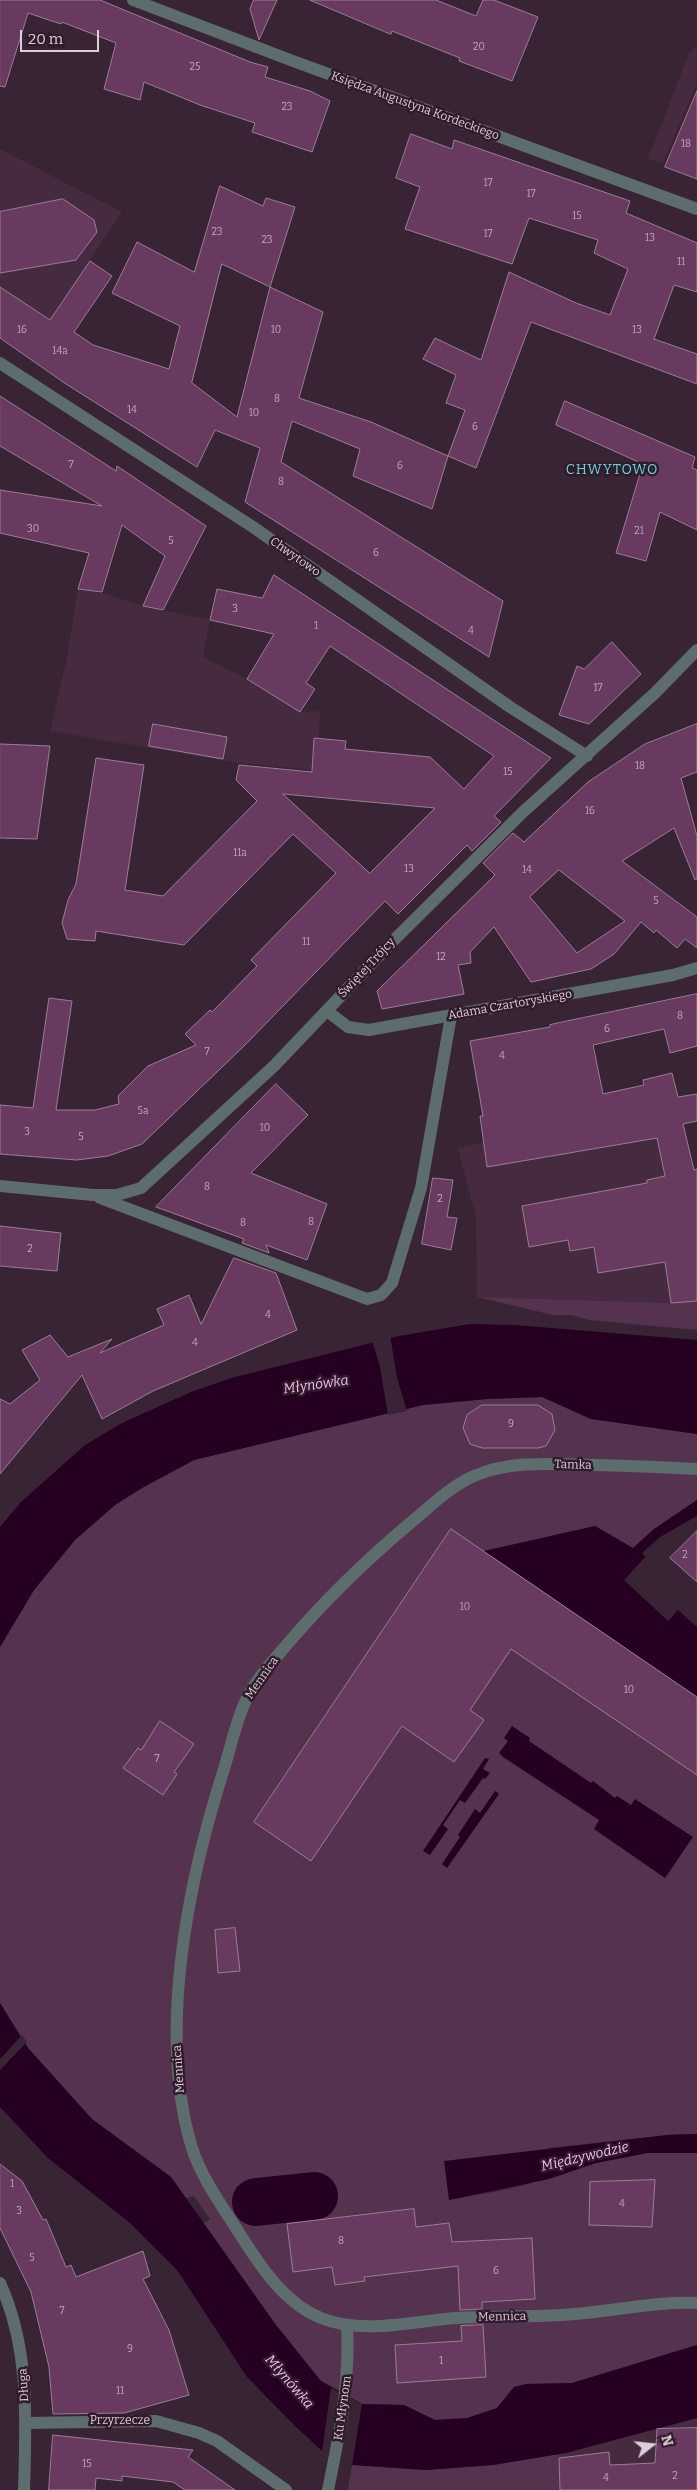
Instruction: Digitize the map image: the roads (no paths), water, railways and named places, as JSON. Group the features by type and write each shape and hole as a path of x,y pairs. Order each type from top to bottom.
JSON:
{"street":[{"name":"Księdza Augustyna Kordeckiego","path":"133,0 301,64 697,209"},
{"name":"Chwytowo","path":"0,363 253,527 510,707 587,756"},
{"name":"Świętej Trójcy","path":"0,1186 93,1195 117,1195 141,1188 274,1066 390,943 523,812 655,693 697,650"},
{"name":"Adama Czartoryskiego","path":"327,1010 348,1027 369,1030 673,975 697,968"},
{"path":"93,1195 367,1299 381,1295 392,1282 421,1188 451,1016"},
{"name":"Tamka","path":"453,1487 477,1474 498,1468 536,1463 697,1469"},
{"name":"Mennica","path":"453,1487 362,1564 302,1627 264,1672 246,1701 215,1796 194,1881 184,1932 177,2032 177,2072 182,2111 194,2154 207,2180 258,2263 282,2291 298,2305 317,2317 347,2324 371,2326 457,2318 562,2315 697,2303"},
{"name":"Długa","path":"0,2283 6,2313 24,2364 26,2423 24,2490"},
{"name":"Ku Młynom","path":"328,2490 347,2396 349,2355 347,2324"},
{"name":"Przyrzecze","path":"26,2423 156,2421 199,2433 217,2441 286,2490"}],"water":[{"name":"Młynówka","path":"470,1324 515,1325 697,1340 697,1434 591,1419 542,1397 487,1399 423,1405 194,1460 115,1505 75,1540 34,1590 0,1647 0,1527 21,1502 85,1445 122,1423 191,1392 231,1378 399,1336"},
{"path":"697,1500 697,1516 660,1537 642,1553 697,1610 697,1697 484,1551 595,1526 633,1548 654,1529"},
{"path":"512,1726 530,1738 529,1741 591,1783 593,1781 615,1798 617,1796 631,1805 635,1799 693,1837 665,1878 594,1829 599,1820 503,1757 499,1753 508,1741 504,1738"},
{"path":"485,1758 489,1759 483,1769 490,1773 485,1779 483,1778 465,1803 460,1800 443,1825 448,1829 430,1855 423,1851"},
{"path":"495,1791 499,1794 447,1868 442,1864 460,1837 458,1835 475,1809 480,1813"},
{"name":"Młynówka","path":"0,2003 28,2048 92,2119 171,2177 276,2325 321,2381 362,2404 404,2405 435,2420 467,2418 497,2408 514,2387 526,2384 572,2383 697,2345 697,2418 566,2453 493,2465 426,2470 352,2465 322,2451 247,2377 177,2270 130,2223 48,2158 0,2107"},
{"path":"697,2134 697,2153 648,2153 596,2163 549,2179 449,2200 444,2161 667,2135"},
{"path":"276,2182 281,2216 255,2219 236,2187"}],"waterway":[{"name":"Międzywodzie","path":"256,2202 314,2196"}],"district":[{"name":"CHWYTOWO","path":"612,470"}]}
